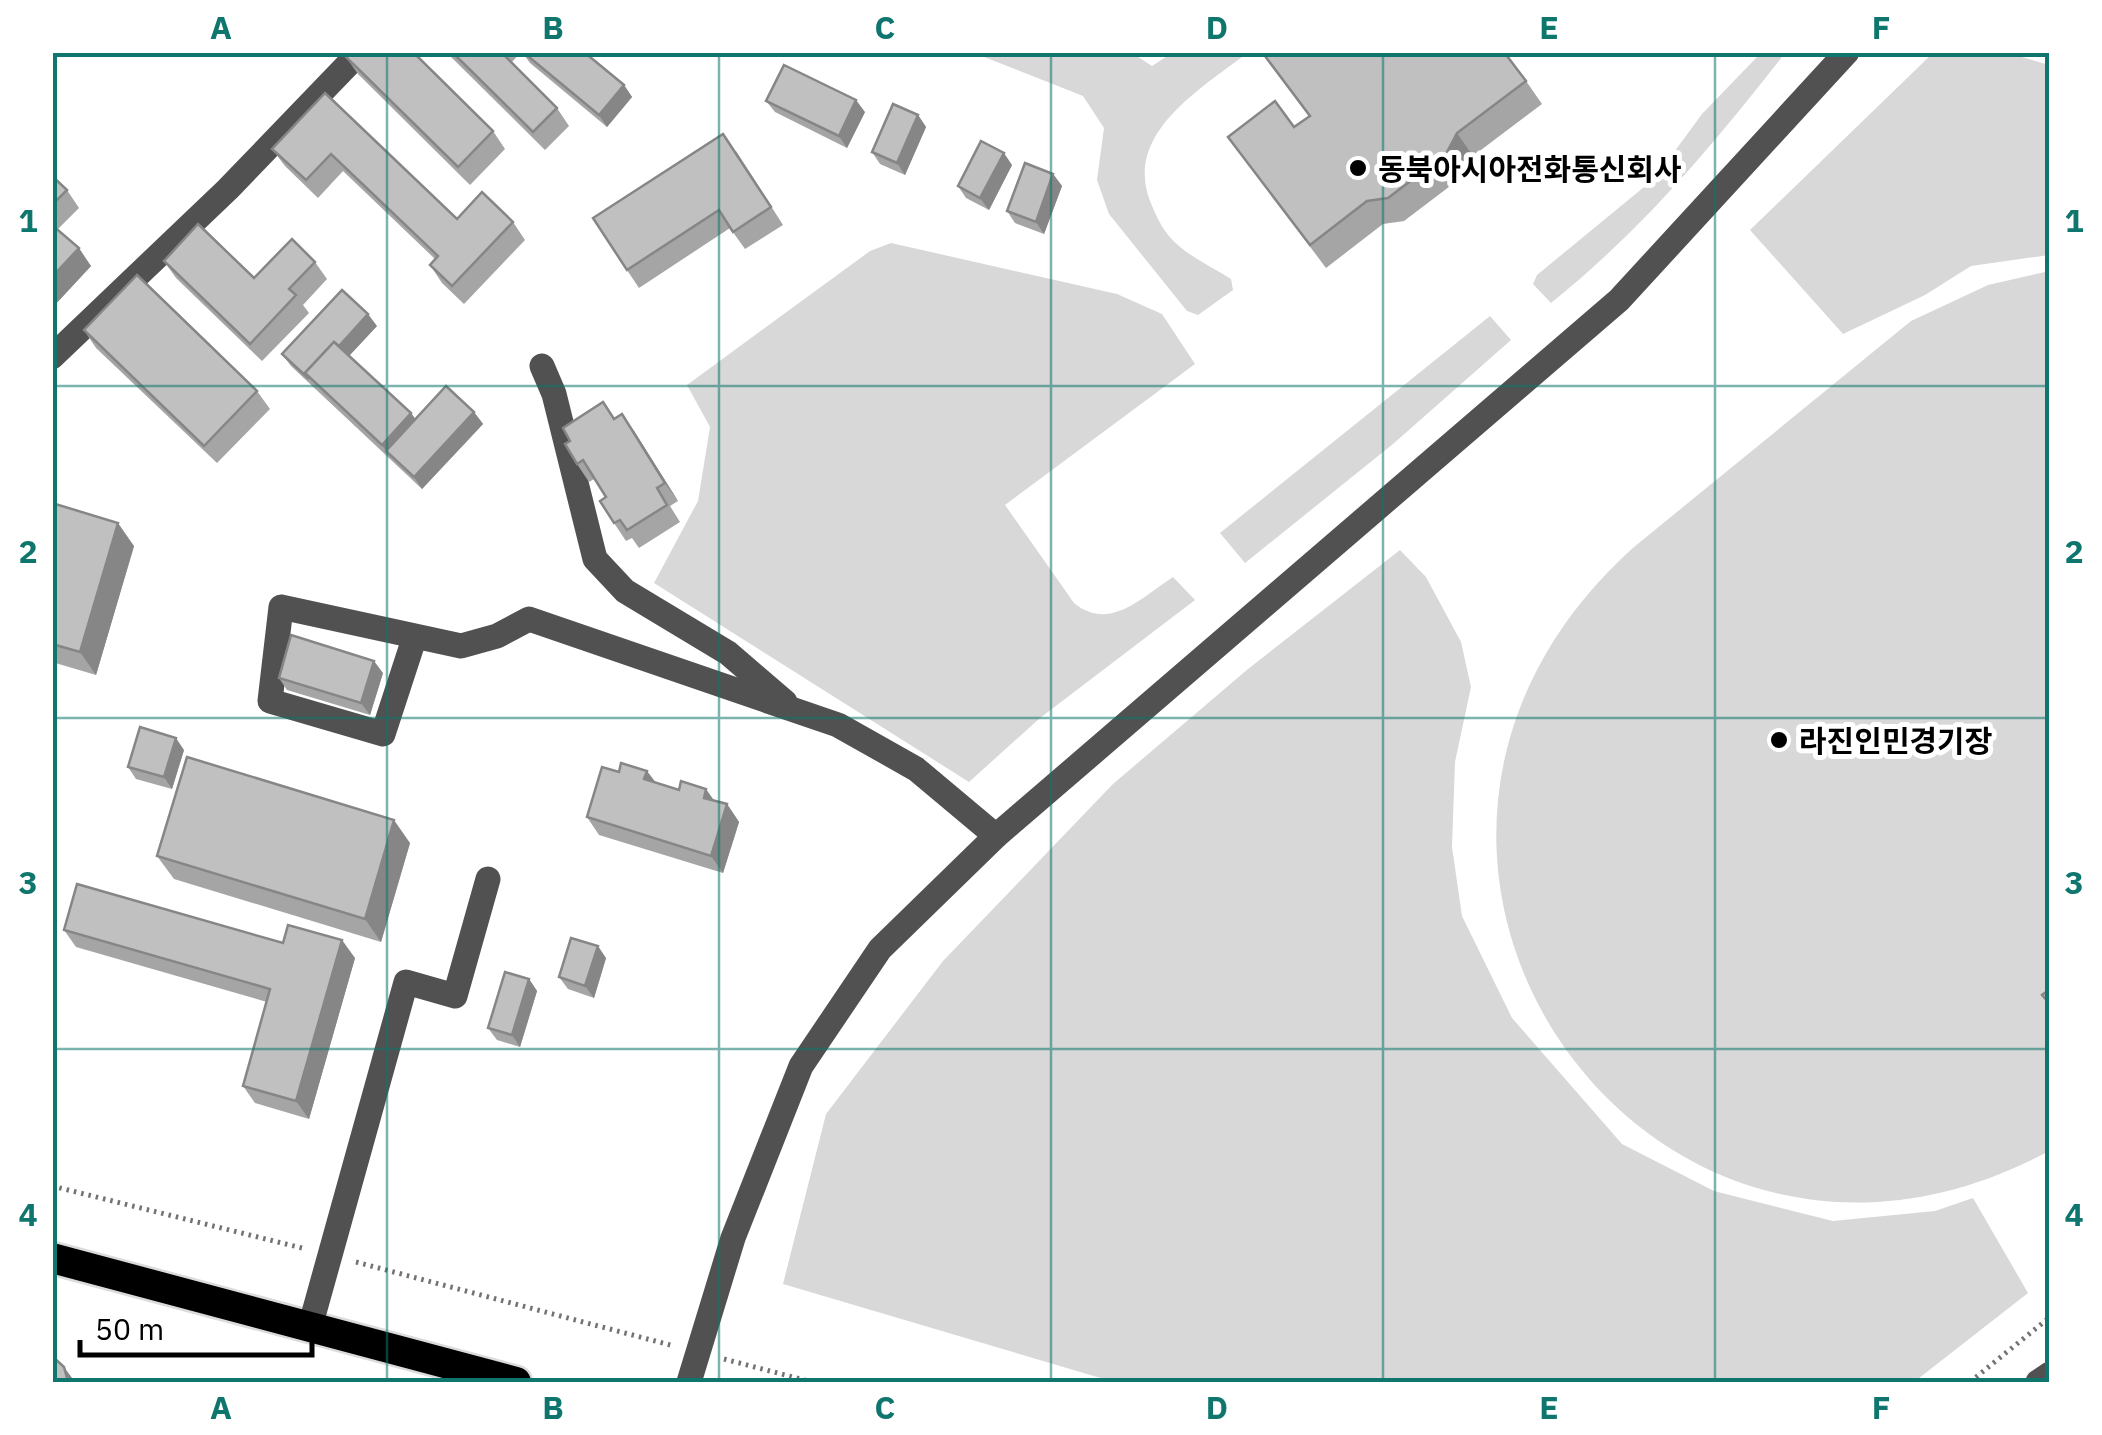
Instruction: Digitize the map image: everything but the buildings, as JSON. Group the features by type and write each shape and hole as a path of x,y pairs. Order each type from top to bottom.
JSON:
{"highway":[{"path":"52,1258 516,1382"}],"street":[{"path":"52,356 228,189 360,52"},
{"path":"689,1382 733,1238 801,1066 880,949 996,836 1618,300 1847,52"},
{"path":"542,366 554,394 596,559 624,591 728,653 796,712"},
{"path":"416,636 384,734 270,701 280,606 416,636 461,646 497,636 529,619 838,725 916,769 996,836"},
{"path":"310,1327 406,982 455,996 488,879"},
{"path":"2038,1382 2050,1374"}],"path":[{"path":"52,1186 812,1382"},
{"path":"1970,1382 2050,1317"}],"shaded area":[{"path":"1934,52 2008,53 2049,65 2049,255 1971,266 1925,295 1843,334 1750,230"},
{"path":"974,53 1132,53 1152,66 1172,53 1247,53 1172,115 1148,154 1145,177 1150,201 1169,236 1191,255 1231,279 1233,290 1198,315 1187,311 1109,214 1097,180 1104,128 1083,96"},
{"path":"1754,53 1785,53 1675,185 1616,246 1551,303 1533,284 1537,275 1655,178 1702,114 1757,57"},
{"path":"891,243 1117,294 1162,314 1195,364 1005,505 1074,603 1087,611 1100,614 1125,609 1173,577 1195,600 1040,718 969,782 654,583 698,501 710,427 687,385 870,251"},
{"name":"라진인민경기장","path":"2049,271 2049,1151 1902,1200 1767,1191 1651,1136 1563,1045 1509,930 1498,801 1537,670 1634,547 1911,321 1988,285"},
{"path":"1490,316 1511,340 1393,444 1245,563 1220,533"},
{"path":"1400,550 1426,577 1461,642 1471,687 1455,762 1452,847 1462,916 1512,1018 1622,1144 1714,1191 1833,1221 1935,1211 1973,1198 2028,1293 1914,1382 1114,1382 783,1284 826,1114 943,961 1113,784 1248,669"}],"place":[{"name":"동북아시아전화통신회사","path":"1358,168"},
{"name":"라진인민경기장","path":"1779,740"}]}
